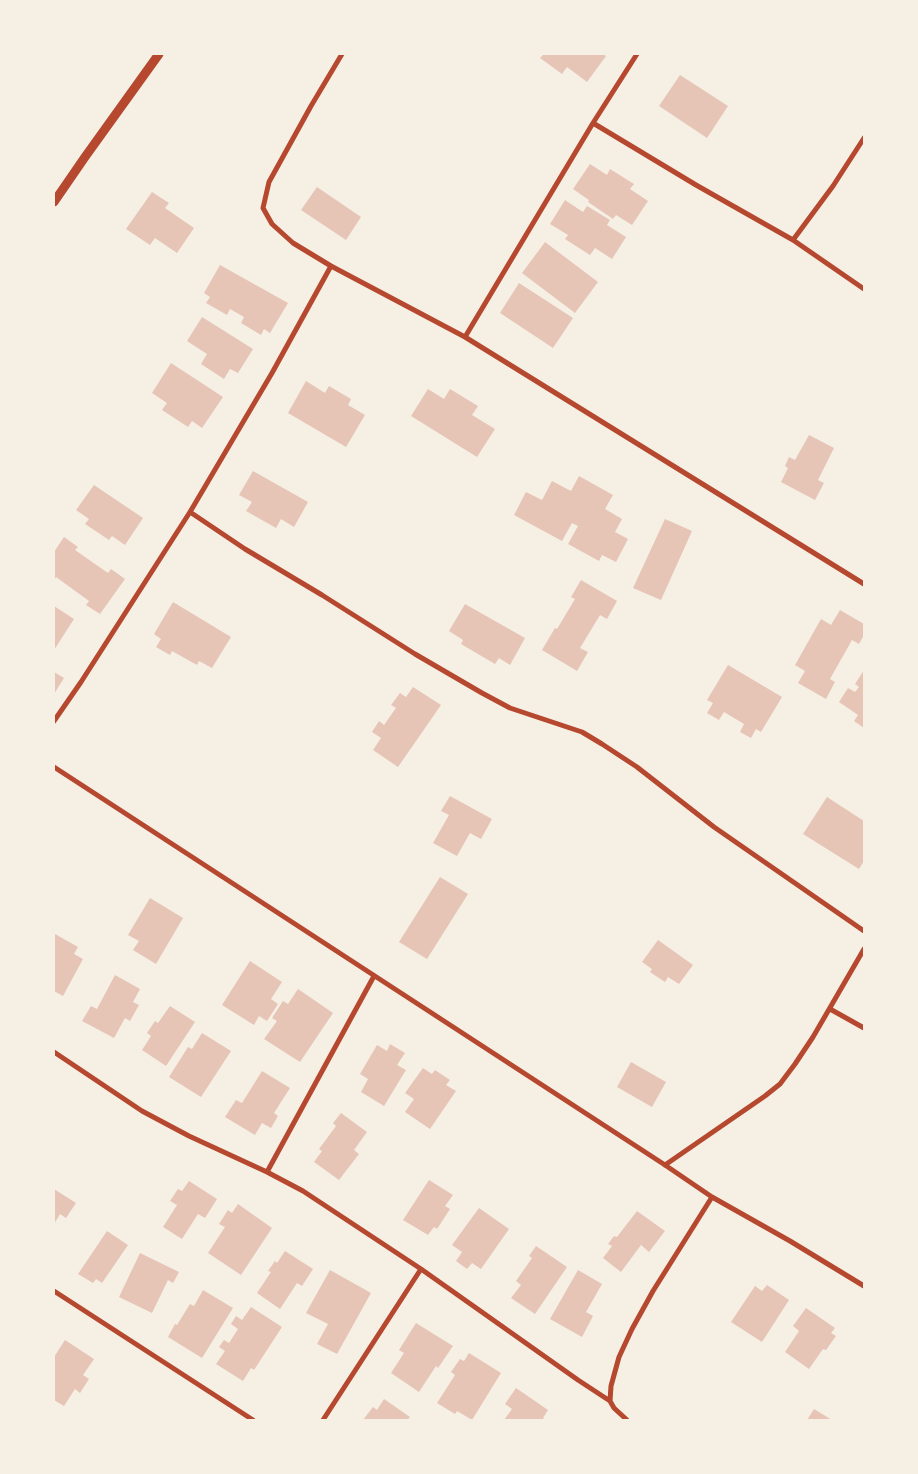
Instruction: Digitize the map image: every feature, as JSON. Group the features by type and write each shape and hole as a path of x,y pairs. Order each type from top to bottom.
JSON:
{"street":[{"path":"54,202 84,157 159,54"},
{"path":"342,54 311,106 270,182 263,208 272,224 292,243 331,266 465,337 864,584"},
{"path":"465,337 593,123 637,54"},
{"path":"593,123 696,185 793,240 864,289"},
{"path":"793,240 833,186 864,138"},
{"path":"54,721 190,512 272,373 331,266"},
{"path":"190,512 245,549 482,694 510,708 582,732 602,744 637,767 714,827 864,931"},
{"path":"54,767 712,1197 864,1286"},
{"path":"665,1165 780,1084 830,1009 864,949"},
{"path":"267,1172 374,976"},
{"path":"830,1009 864,1028"},
{"path":"54,1052 142,1111 303,1191 421,1269 610,1401 614,1408 627,1420"},
{"path":"610,1401 613,1376 619,1357 632,1329 675,1255 712,1197"},
{"path":"323,1420 421,1269"},
{"path":"54,1291 252,1420"}],"building":[{"path":"544,54 603,54 606,56 587,82 567,67 562,74 540,58"},
{"path":"680,75 728,106 707,138 659,106"},
{"path":"590,164 607,175 610,169 634,184 630,189 648,201 632,225 616,215 613,219 573,189"},
{"path":"317,187 361,217 346,240 301,210"},
{"path":"152,192 169,203 165,208 194,228 177,253 155,238 150,245 126,229"},
{"path":"565,200 583,212 587,206 610,220 607,225 626,237 612,259 595,248 590,255 565,239 568,235 550,224"},
{"path":"545,242 598,282 575,313 522,273"},
{"path":"220,265 288,303 270,333 264,329 261,335 241,323 244,317 230,309 227,315 206,303 210,297 204,293"},
{"path":"519,283 573,318 553,348 500,313"},
{"path":"202,317 253,349 238,373 230,369 224,379 201,364 207,354 187,341"},
{"path":"171,363 223,397 202,428 192,421 188,427 162,410 167,403 152,393"},
{"path":"306,381 325,393 329,386 351,399 348,405 365,415 346,447 288,413"},
{"path":"428,389 444,399 450,389 478,406 472,415 495,429 477,457 411,416"},
{"path":"809,435 834,448 818,480 824,483 815,500 781,482 788,468 785,466 789,457 795,460"},
{"path":"253,471 308,502 294,527 281,519 276,528 246,511 252,502 239,495"},
{"path":"579,476 613,495 605,509 622,519 615,532 628,539 616,562 602,555 599,561 568,544 578,526 572,523 562,541 514,515 526,492 542,500 552,481 571,491"},
{"path":"94,485 143,518 125,545 112,536 109,540 85,524 89,519 76,510"},
{"path":"665,519 692,531 661,600 633,588"},
{"path":"64,537 78,547 75,550 108,573 111,569 125,579 100,614 86,605 89,601 56,577 54,581 54,552"},
{"path":"581,580 617,601 607,619 600,615 580,648 588,652 577,671 542,650 575,599 571,597"},
{"path":"173,602 231,637 212,668 199,661 197,665 172,651 170,655 156,647 161,639 154,634"},
{"path":"465,604 525,638 510,665 499,658 495,664 461,644 463,640 449,631"},
{"path":"54,606 74,619 54,650"},
{"path":"840,610 864,624 864,635 859,644 852,640 830,679 835,682 826,699 798,683 805,671 795,665 821,619 831,625"},
{"path":"728,665 782,697 761,732 756,729 751,738 740,732 744,724 724,712 719,720 707,713 713,703 707,700"},
{"path":"864,670 864,728 854,721 858,715 839,702 848,688 855,692 859,687 855,684"},
{"path":"54,672 64,678 54,694"},
{"path":"413,687 441,705 398,767 373,750 381,738 372,732 379,721 384,725 396,708 391,705 400,693 406,697"},
{"path":"450,796 492,819 481,839 470,833 457,856 433,843 449,815 441,811"},
{"path":"827,797 864,821 864,861 859,869 803,834"},
{"path":"440,877 468,894 427,959 399,942"},
{"path":"150,898 183,918 156,964 133,950 139,941 128,935"},
{"path":"55,934 78,947 74,954 83,959 63,996 54,991"},
{"path":"658,940 693,965 679,984 668,977 665,982 650,972 652,969 642,962"},
{"path":"250,961 282,982 271,999 278,1004 267,1021 259,1016 254,1025 222,1005"},
{"path":"115,975 140,989 133,1002 139,1005 130,1021 125,1018 114,1038 82,1021 91,1006 97,1009"},
{"path":"298,989 333,1013 300,1062 264,1039 277,1021 272,1018 283,1001 288,1004"},
{"path":"170,1006 195,1022 166,1066 142,1050 151,1036 147,1033 155,1021 158,1023"},
{"path":"202,1033 231,1051 201,1097 169,1077 188,1047 192,1049"},
{"path":"390,1044 405,1053 397,1065 406,1070 384,1106 361,1092 368,1079 360,1074 377,1045 387,1051"},
{"path":"631,1062 666,1082 652,1107 617,1087"},
{"path":"423,1068 432,1074 435,1070 450,1080 446,1085 456,1091 430,1129 405,1112 414,1099 405,1093"},
{"path":"262,1071 290,1088 274,1113 278,1116 271,1128 262,1123 255,1135 225,1117 236,1100 242,1103"},
{"path":"341,1113 367,1132 354,1150 359,1154 339,1180 314,1162 322,1151 319,1149 336,1126 333,1123"},
{"path":"429,1180 453,1195 445,1206 450,1209 437,1229 434,1227 428,1235 403,1220"},
{"path":"189,1181 217,1199 205,1218 198,1214 182,1239 163,1227 177,1205 170,1201 178,1189 182,1191"},
{"path":"54,1189 76,1203 66,1218 60,1214 54,1224"},
{"path":"238,1204 272,1228 241,1275 208,1253 225,1227 219,1224 228,1210 232,1213"},
{"path":"479,1208 509,1229 481,1269 472,1263 467,1269 456,1261 462,1252 452,1245"},
{"path":"637,1211 665,1231 649,1252 641,1245 621,1272 603,1258 612,1246 608,1244 614,1236 617,1237"},
{"path":"107,1231 128,1245 102,1283 96,1279 93,1283 78,1274"},
{"path":"536,1246 567,1267 535,1314 511,1298 521,1285 516,1281 532,1258 529,1256"},
{"path":"285,1251 313,1269 302,1286 297,1283 280,1309 257,1293 271,1272 268,1271 275,1261 277,1263"},
{"path":"140,1253 179,1272 173,1283 168,1280 152,1313 119,1297"},
{"path":"330,1270 371,1293 337,1354 317,1344 328,1324 306,1313"},
{"path":"578,1270 602,1284 586,1312 593,1316 582,1337 550,1319"},
{"path":"767,1285 789,1300 762,1342 731,1322 755,1286 762,1291"},
{"path":"203,1290 233,1308 202,1358 168,1337 190,1304 194,1306"},
{"path":"251,1307 282,1327 254,1370 251,1368 243,1381 216,1364 225,1351 219,1347 224,1340 229,1343 238,1329 231,1324 236,1316 242,1320"},
{"path":"806,1308 835,1328 831,1333 836,1336 826,1350 823,1349 809,1369 785,1352 799,1331 793,1326"},
{"path":"416,1323 453,1346 438,1368 436,1366 419,1392 391,1373 404,1353 399,1350"},
{"path":"65,1340 94,1359 83,1375 89,1379 80,1393 75,1389 64,1406 54,1400 54,1357"},
{"path":"469,1353 501,1373 472,1420 457,1411 455,1414 437,1403 455,1375 451,1372 460,1359 464,1361"},
{"path":"516,1388 548,1410 543,1418 547,1420 504,1420 512,1409 505,1404"},
{"path":"384,1399 410,1417 407,1420 363,1420 373,1407 377,1410"},
{"path":"814,1409 832,1420 807,1420"}]}
